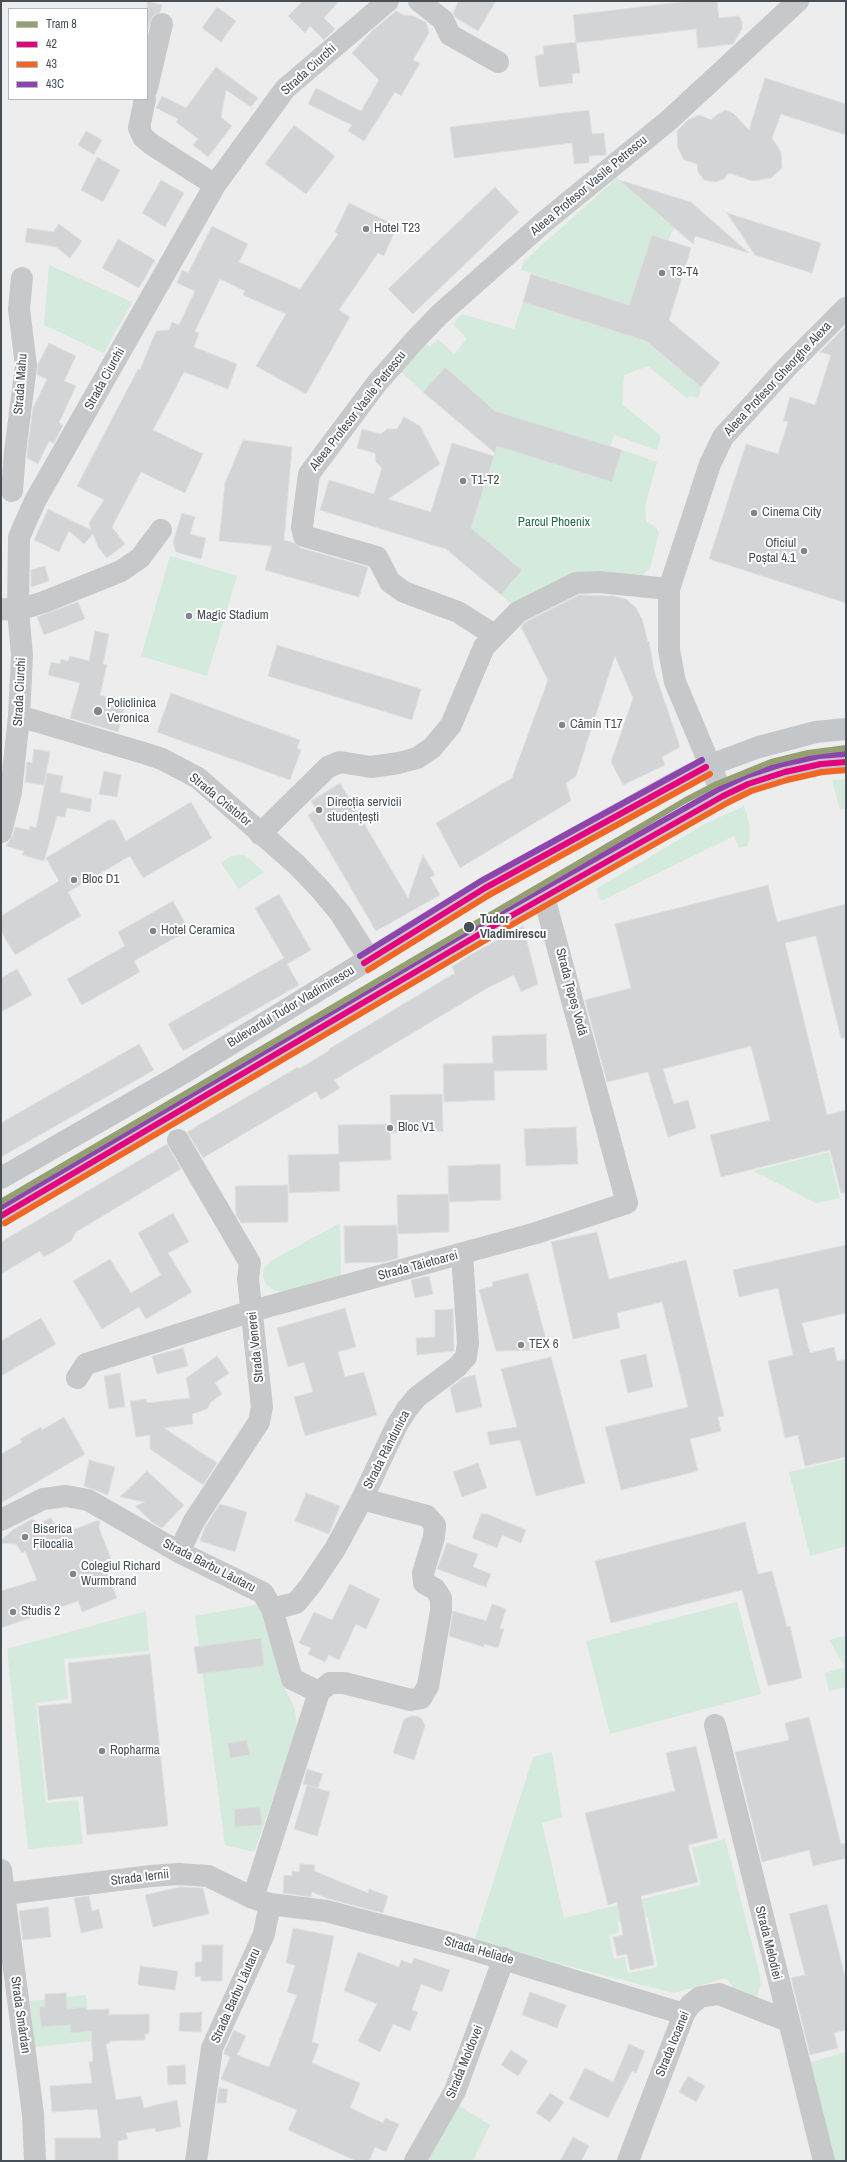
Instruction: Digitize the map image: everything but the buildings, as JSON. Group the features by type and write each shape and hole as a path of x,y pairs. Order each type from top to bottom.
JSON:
{"main road":[{"name":"Bulevardul Tudor Vladimirescu","path":"1,1178 180,1074 370,960 485,888 710,765 759,746 816,732 846,729"},
{"path":"1,1216 544,897 723,796 748,784 784,772 821,764 846,762"}],"street":[{"name":"Strada Ciurchi","path":"1,832 11,792 19,716 22,655 9,610 19,537 36,501 215,185 284,89 388,1"},
{"path":"419,1 443,20 450,35 498,62"},
{"name":"Aleea Profesor Vasile Petrescu","path":"494,635 458,612 404,592 390,582 377,558 304,536 302,527 309,474 377,383 415,340 440,315 549,218 668,121 798,1"},
{"path":"148,84 162,24"},
{"path":"144,100 139,128 143,137 151,144 215,185"},
{"name":"Strada Mahu","path":"7,488 15,452 26,366 19,309 22,278"},
{"name":"Aleea Profesor Gheorghe Alexa","path":"723,796 675,682 669,650 669,589 710,464 723,436 787,367 846,308"},
{"path":"7,488 36,501"},
{"path":"9,610 44,602 121,571 140,558 161,530"},
{"path":"260,834 328,767 340,762 371,767 399,763 417,758 432,748 451,725 484,647 518,612 576,583 599,582 669,589"},
{"name":"Strada Cristofor","path":"19,716 162,759 198,778 297,865 320,889 340,913 370,960"},
{"name":"Strada Țepeș Vodă","path":"544,897 590,1064"},
{"name":"Strada Tăietoarei","path":"77,1378 86,1364 252,1311 536,1233 627,1203 590,1064"},
{"name":"Strada Venerei","path":"178,1140 250,1263 248,1279 262,1398 262,1413 259,1422 194,1521 179,1552"},
{"name":"Strada Rândunica","path":"272,1608 296,1603 310,1586 335,1549 362,1499 397,1425 407,1409 417,1398 458,1367 466,1357 468,1342 462,1254"},
{"name":"Strada Barbu Lăutaru","path":"1,1520 43,1500 66,1496 88,1500 179,1552 263,1593 272,1608 292,1679 319,1692 261,1901 264,1934 212,2048 196,2161"},
{"path":"319,1692 330,1683 344,1684 411,1700 421,1698 428,1686 441,1611 441,1598 435,1589 424,1583 423,1574 434,1537 435,1525 427,1516 362,1499"},
{"name":"Strada Melodiei","path":"715,1725 824,2161"},
{"name":"Strada Smârdan","path":"1,1870 33,2114 35,2161"},
{"name":"Strada Iernii","path":"4,1894 179,1874 208,1876 261,1901"},
{"name":"Strada Heliade","path":"261,1901 326,1911 504,1958 684,2014"},
{"name":"Strada Moldovei","path":"415,2161 456,2091 504,1958"},
{"name":"Strada Icoanei","path":"628,2161 684,2014 690,2005 700,1997 719,1994 788,2021"}],"green space":[{"path":"617,178 674,228 668,240 652,235 633,293 648,311 521,270 524,261"},
{"path":"49,265 132,302 104,353 44,325"},
{"path":"523,302 646,341 701,387 699,398 689,396 688,399 648,366 624,375 622,404 661,436 657,450 614,435 610,447 495,411 445,367 423,392 399,370 424,341 430,347 438,339 454,354 467,339 453,324 462,314 514,329"},
{"name":"Parcul Phoenix","path":"497,445 622,450 657,462 645,506 646,522 655,526 659,533 650,568 638,579 514,606 501,595 521,570 471,528"},
{"name":"Magic Stadium","path":"170,556 237,576 207,676 141,656"},
{"path":"846,779 846,808 840,810 832,780"},
{"path":"744,806 750,827 750,838 747,846 739,848 734,836 601,901 596,889 705,824"},
{"path":"245,855 264,872 239,889 221,863 231,856"},
{"path":"829,1152 840,1198 816,1203 753,1171"},
{"path":"340,1223 341,1275 283,1292 273,1290 266,1284 263,1277 263,1270 269,1262"},
{"path":"846,1459 846,1546 810,1556 789,1472"},
{"path":"737,1602 761,1694 610,1734 586,1641"},
{"path":"261,1604 283,1684 295,1709 297,1732 254,1852 225,1845 195,1616"},
{"path":"146,1611 149,1651 64,1659 68,1699 36,1703 46,1803 78,1800 83,1844 28,1849 7,1649"},
{"path":"846,1636 846,1687 829,1691 825,1673 845,1667 829,1640"},
{"path":"552,1752 562,1817 542,1823 564,1918 701,1885 692,1848 725,1839 759,1971 761,1984 757,1996 748,1997 734,1989 726,1978 674,1993 474,1942 533,1757","holes":["648,1917 658,1967 628,1973 625,1957 614,1959 609,1935 619,1933 618,1922"]},
{"path":"86,1995 91,2041 35,2047 30,2001"},
{"path":"845,2052 846,2161 832,2161 805,2064"},
{"path":"458,2105 490,2125 473,2161 425,2161"}],"tram line":[{"name":"8","path":"1,1202 686,800 717,784 771,762 808,753 846,748"}],"transit line":[{"name":"43C","path":"1,1207 498,914 719,789 746,776 783,764 819,756 845,754"},
{"name":"43C","path":"360,956 481,881 702,760"},
{"name":"42","path":"1,1216 502,921 723,796 748,784 785,772 821,764 846,762"},
{"name":"42","path":"364,963 485,888 706,767"},
{"name":"43","path":"5,1223 506,928 727,803 751,791 787,780 822,772 846,770"},
{"name":"43","path":"368,970 489,895 710,774"}],"place":[{"name":"Hotel T23","path":"366,229"},
{"name":"T3-T4","path":"662,273"},
{"name":"T1-T2","path":"463,481"},
{"name":"Cinema City","path":"754,513"},
{"name":"Oficiul Poștal 4.1","path":"804,551"},
{"name":"Magic Stadium","path":"189,616"},
{"name":"Policlinica Veronica","path":"98,711"},
{"name":"Cămin T17","path":"562,725"},
{"name":"Direcția servicii studențești","path":"319,810"},
{"name":"Bloc D1","path":"74,880"},
{"name":"Tudor Vladimirescu","path":"469,927"},
{"name":"Hotel Ceramica","path":"153,931"},
{"name":"Bloc V1","path":"390,1128"},
{"name":"TEX 6","path":"521,1345"},
{"name":"Biserica Filocalia","path":"25,1537"},
{"name":"Colegiul Richard Wurmbrand","path":"73,1574"},
{"name":"Studis 2","path":"13,1612"},
{"name":"Ropharma","path":"102,1751"}]}
